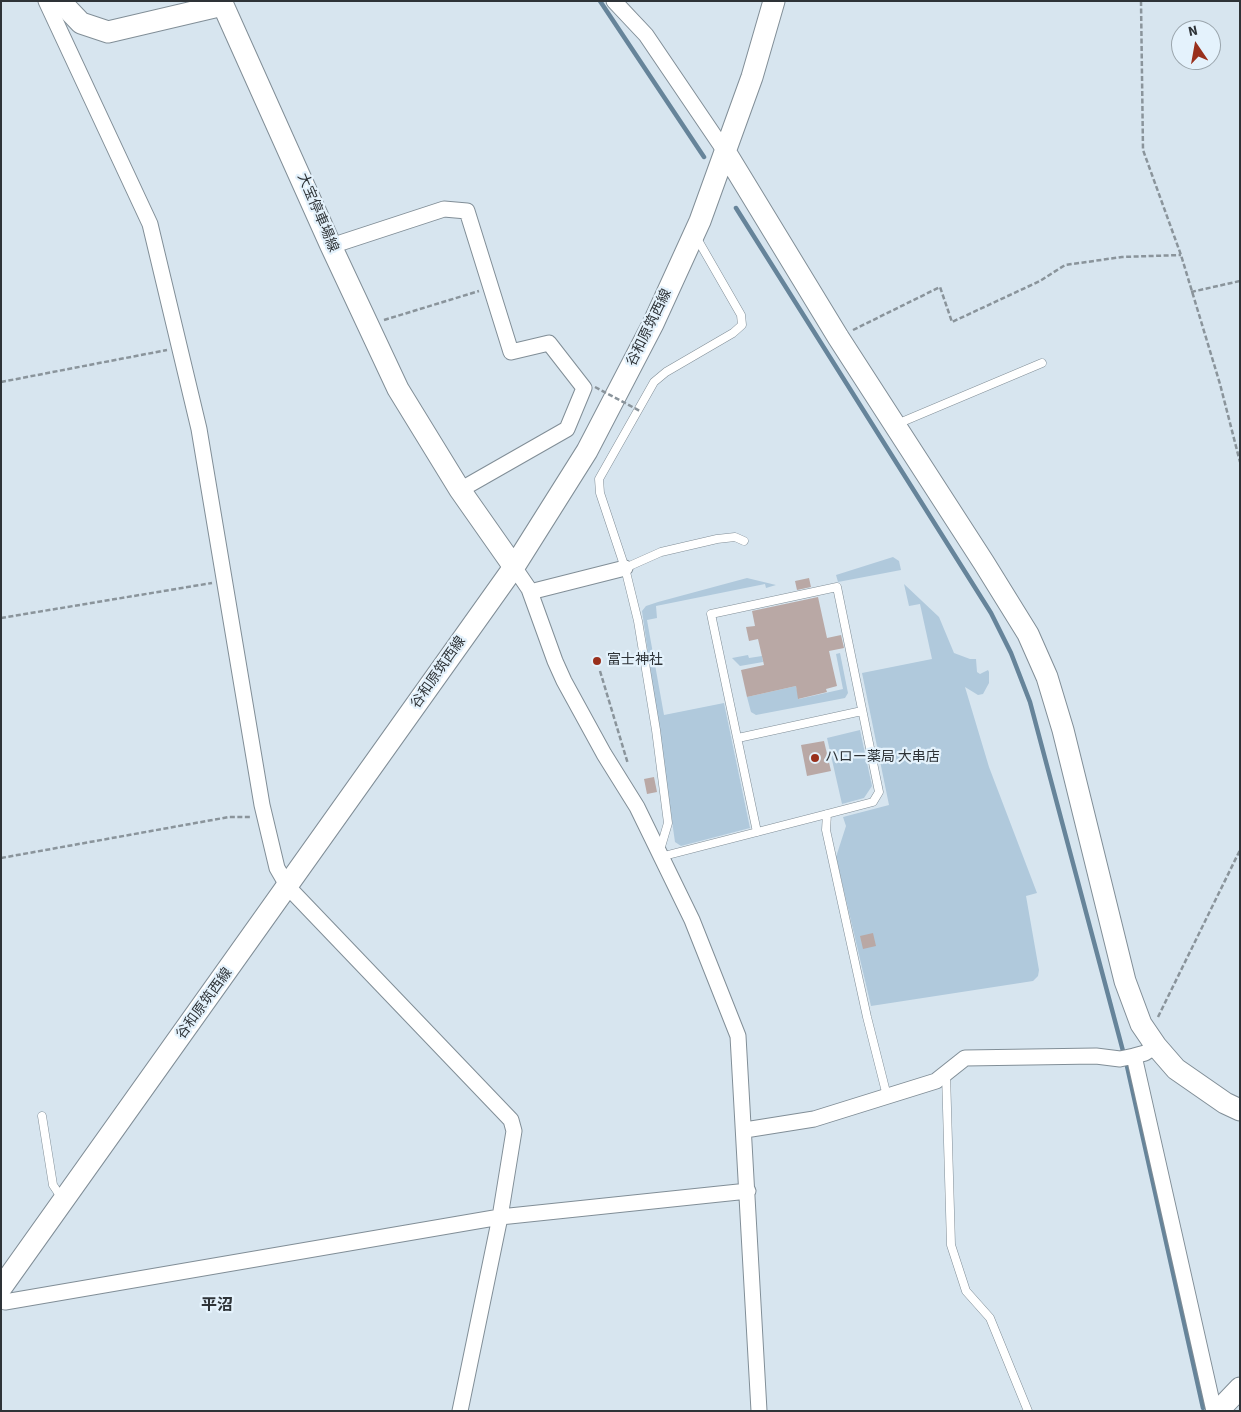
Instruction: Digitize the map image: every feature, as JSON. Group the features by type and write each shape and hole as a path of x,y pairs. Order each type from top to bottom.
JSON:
{"main road":[{"name":"大宝停車場線","path":"60,1 81,22 108,32 225,2 331,246 398,389 460,490 514,567"},
{"name":"谷和原筑西線","path":"1,1288 288,888 514,567 587,451 653,324 694,233 726,153 752,77 774,1"},
{"path":"726,153 838,337 1018,618 1047,677 1063,730 1125,981 1135,1011 1152,1041 1188,1079 1240,1110"},
{"path":"1218,1411 1240,1388"}],"street":[{"path":"46,1 150,224 199,430 264,814 277,868 288,888 478,1083 511,1120 514,1131 500,1217 460,1411"},
{"path":"614,1 646,35 726,153"},
{"path":"331,246 444,209 467,211 511,352 549,343 584,388 568,429 460,490"},
{"path":"514,567 530,592 561,674 604,754 637,807 659,856 692,920 738,1036 745,1130 759,1411"},
{"path":"530,592 625,568"},
{"path":"745,1130 814,1119 936,1081 966,1058 1127,1057 1145,1053 1152,1041"},
{"path":"1127,1057 1214,1411"},
{"path":"1,1298 5,1302 500,1217 748,1191"}],"lane":[{"path":"694,233 742,315 742,325 733,333 666,372 654,382 640,411 599,480 600,492 625,568 638,621 653,712 668,823 659,856 758,832 873,802 879,792 837,587 711,614 758,832"},
{"path":"895,425 1042,363"},
{"path":"625,568 671,550 718,539 734,537 744,541"},
{"path":"738,738 862,711"},
{"path":"827,814 826,830 868,1017 888,1096"},
{"path":"946,1073 951,1245 966,1291 990,1318 1028,1411"},
{"path":"42,1116 53,1185 64,1201"}],"path":[{"path":"1141,1 1142,150 1181,255 1220,384 1240,462"},
{"path":"838,337 940,287 952,322 1040,281 1065,265 1122,257 1181,255"},
{"path":"1191,292 1240,281"},
{"path":"367,325 490,288"},
{"path":"1,382 181,348"},
{"path":"595,387 640,411"},
{"path":"1,618 195,584 225,582"},
{"path":"600,671 628,768"},
{"path":"1,858 220,819 264,814"},
{"path":"1152,1041 1176,982 1240,850"}],"shaded area":[{"path":"893,557 899,561 901,570 838,582 836,575"},
{"path":"747,578 776,585 766,588 765,584 656,606 657,618 647,620 664,715 724,703 750,828 681,846 675,842 642,611 646,606 658,602"},
{"path":"904,584 939,617 954,653 970,659 976,659 977,672 980,674 988,670 989,672 989,683 983,694 978,695 965,687 989,767 1037,893 1026,896 1039,970 1038,976 1033,981 871,1006 836,857 846,826 843,817 889,805 862,673 932,659 920,604 909,606"},
{"path":"840,653 848,693 845,698 756,715 751,712 747,697 796,686 799,699 843,689 836,654"},
{"path":"748,655 749,658 762,656 763,662 740,666 732,658"},
{"path":"860,730 872,786 864,798 842,804 827,738"}],"building":[{"path":"809,578 811,587 797,590 795,581"},
{"path":"818,597 827,638 841,635 844,648 829,651 837,686 826,689 827,692 798,699 796,686 747,697 741,670 764,665 758,639 749,641 746,627 755,626 752,611"},
{"path":"824,741 831,771 807,776 801,745"},
{"path":"654,777 657,792 647,794 644,779"},
{"path":"873,933 876,946 863,949 860,936"}],"waterway":[{"path":"600,1 704,157"},
{"path":"736,208 991,613 1011,653 1030,702 1127,1066 1203,1408"}],"place":[{"name":"富士神社","path":"597,661"},
{"name":"ハロー薬局 大串店","path":"815,758"}],"district":[{"name":"平沼","path":"217,1306"}]}
